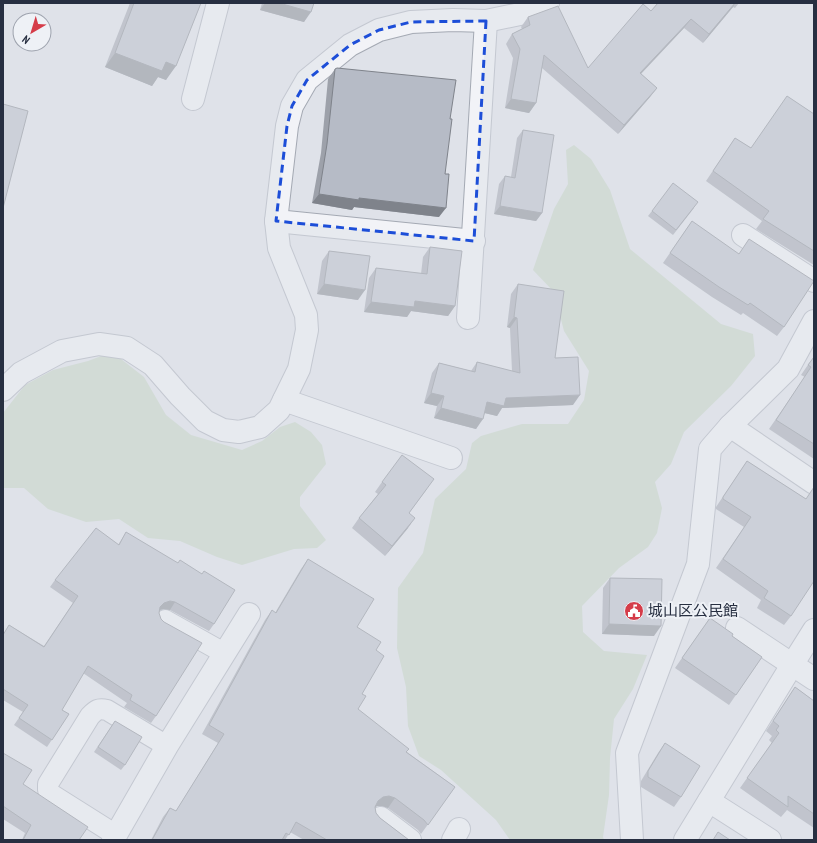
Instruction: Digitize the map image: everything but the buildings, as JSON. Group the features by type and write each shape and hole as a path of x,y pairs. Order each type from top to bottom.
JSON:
{"street":[{"path":"193,99 218,3"},
{"path":"3,390 21,373 62,351 99,344 127,348 153,365 180,396 205,421 223,430 239,432 260,427 279,410 284,400 299,369 308,330 306,315 279,248 276,221 287,126 292,106 306,80 350,45 379,30 411,22 453,20 486,21 520,14 548,3"},
{"path":"468,318 474,241 486,21"},
{"path":"276,221 474,241"},
{"path":"743,235 814,281"},
{"path":"632,840 628,753 673,628 698,564 710,448 730,426 788,369 814,321"},
{"path":"284,400 451,458"},
{"path":"730,426 814,483"},
{"path":"114,838 167,746 248,614"},
{"path":"737,628 814,679"},
{"path":"685,840 814,630"},
{"path":"709,801 770,840"},
{"path":"381,818 410,840"}],"lane":[{"path":"165,620 224,653"},
{"path":"114,838 51,794 48,790 48,784 90,716 95,710 100,708 107,710 167,746"}],"highlighted area":[{"path":"486,21 474,241 276,221 287,126 292,106 307,80 350,45 379,30 411,22"}],"green space":[{"path":"574,145 591,159 610,190 630,249 721,324 753,334 755,356 731,386 684,432 671,464 655,482 662,508 657,533 648,547 619,568 582,606 583,632 604,651 647,655 633,689 614,719 610,758 609,795 603,837 604,840 510,840 496,820 441,770 419,756 408,726 406,687 397,648 398,588 423,553 435,499 466,469 472,443 481,436 522,424 568,424 584,400 589,371 564,331 554,292 533,270 554,209 568,184 566,150"},
{"path":"112,352 144,377 166,415 191,435 242,450 262,441 280,427 295,422 311,432 322,445 326,464 300,497 300,506 326,540 317,548 294,549 242,565 217,557 180,541 148,538 119,519 86,522 48,509 24,488 3,488 3,413 25,385 53,370 88,361"}],"place":[{"name":"城山区公民館","path":"634,611"}]}
